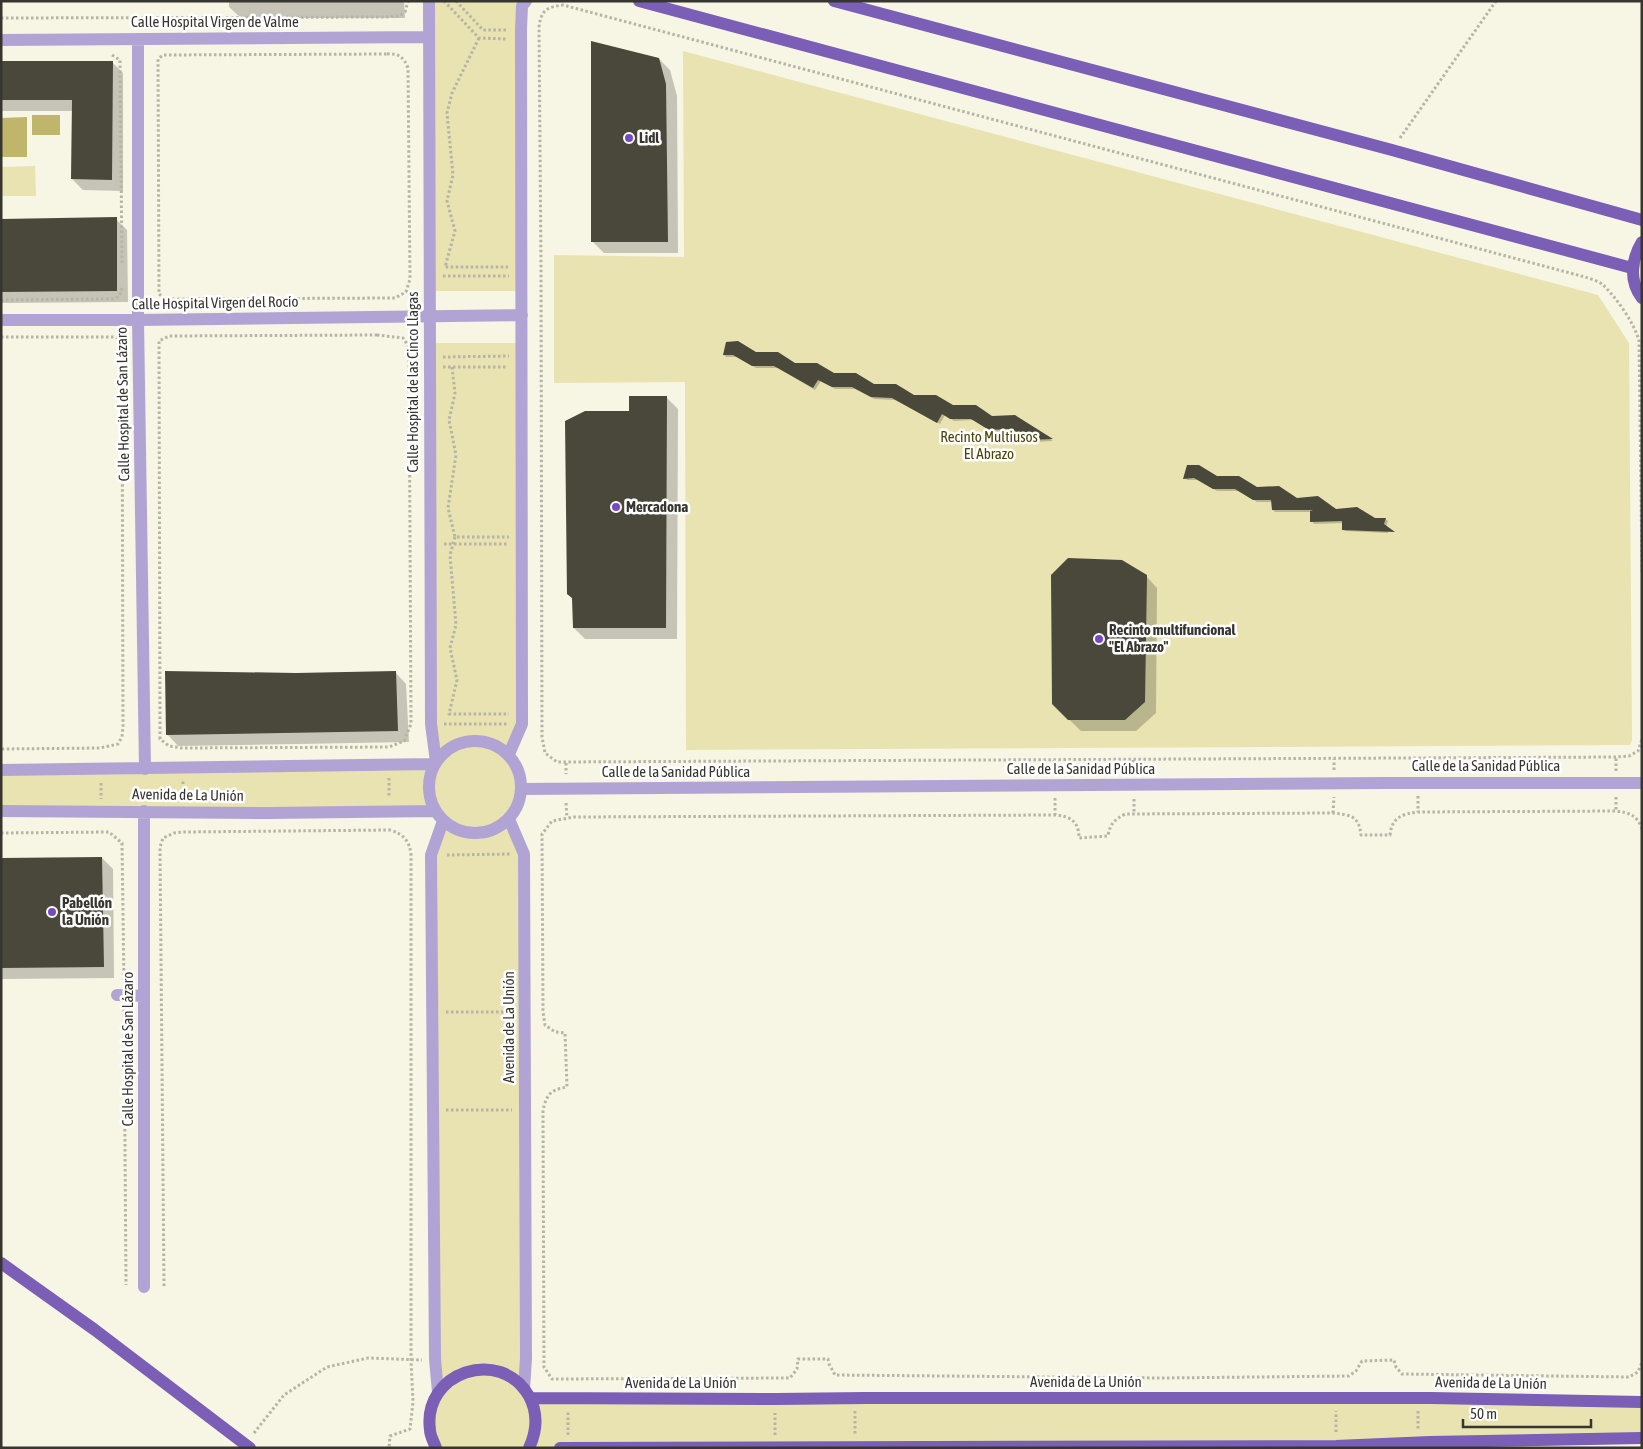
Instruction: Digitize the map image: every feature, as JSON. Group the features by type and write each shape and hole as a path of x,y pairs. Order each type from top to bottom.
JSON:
{"main road":[{"path":"638,1 1632,268"},
{"path":"834,1 1392,150 1642,220"},
{"path":"1642,242 1635,255 1632,268 1634,281 1642,298"},
{"path":"1,1263 95,1330 248,1446"},
{"path":"436,1448 430,1430 430,1423 431,1409 438,1392 452,1378 470,1370 491,1370 508,1376 527,1394 532,1403 536,1420 533,1439 529,1448"},
{"name":"Avenida de La Unión","path":"527,1394 775,1399 1431,1398 1642,1402"},
{"path":"560,1448 1336,1446 1430,1442 1642,1438"}],"street":[{"name":"Calle Hospital de las Cinco Llagas","path":"429,1 431,724 435,763"},
{"path":"509,754 522,724 518,540 522,356 522,3"},
{"name":"Calle Hospital Virgen de Valme","path":"1,40 429,37"},
{"name":"Calle Hospital de San Lázaro","path":"138,39 138,320 145,769"},
{"name":"Calle Hospital Virgen del Rocío","path":"1,320 522,315"},
{"path":"469,740 484,741 497,746 509,754 518,767 521,795 517,808 509,819 498,828 484,833 455,830 443,821 435,811 430,800 428,788 429,775 443,752 455,744 469,740"},
{"name":"Avenida de La Unión","path":"1,770 435,763"},
{"name":"Calle de la Sanidad Pública","path":"521,789 1642,783"},
{"name":"Avenida de La Unión","path":"1,811 269,813 435,811"},
{"name":"Calle Hospital de San Lázaro","path":"144,811 144,1287"},
{"name":"Avenida de La Unión","path":"509,819 524,854 527,1394"},
{"path":"438,1392 435,1359 430,855 443,821"},
{"path":"120,995 144,996"}],"path":[{"path":"1,18 386,17 400,16 405,12 408,1"},
{"path":"444,1 479,38 506,39"},
{"path":"456,1 484,30 539,27"},
{"path":"1392,150 1496,1"},
{"path":"1642,572 1641,341 1619,304 1602,284 1585,277 563,5 550,7 540,16 542,737 546,752 557,762 1616,757 1629,756 1638,751 1642,739"},
{"path":"479,38 452,93 447,113 453,175 447,201 455,231 445,267 511,267"},
{"path":"108,55 118,58 120,64 122,268"},
{"path":"163,55 400,55 405,60 408,68 410,276 406,292 401,297 395,298 165,299 159,294 158,59 163,55"},
{"path":"410,276 541,276"},
{"path":"1,300 115,299 121,292 122,284"},
{"path":"377,335 403,338 410,347 411,724 404,741 389,747 182,748 169,746 160,739 158,347 163,338 168,336 377,335"},
{"path":"1,337 115,337 119,338 122,345 123,726 122,737 118,744 100,748 1,749"},
{"path":"429,357 541,356"},
{"path":"438,367 512,367"},
{"path":"452,367 455,393 449,420 456,455 448,508 455,537 450,555 456,625 450,648 457,680 449,714 511,714"},
{"path":"455,537 518,540 542,544"},
{"path":"430,544 518,540"},
{"path":"411,724 542,724"},
{"path":"389,747 390,830"},
{"path":"100,748 101,832"},
{"path":"183,768 184,832"},
{"path":"1642,829 1632,813 1418,812 1404,814 1394,820 1390,835 1361,835 1360,826 1356,818 1346,814 1334,813 1125,814 1114,820 1108,836 1079,838 1077,824 1070,817 1058,815 574,817 552,821 542,834 543,1012 545,1025 555,1032 565,1033 566,1087 555,1089 546,1098 543,1110 544,1368 552,1379 790,1378 797,1369 798,1359 828,1359 835,1375 1162,1378 1349,1376 1356,1371 1362,1361 1394,1360 1396,1367 1402,1374 1628,1377 1638,1372 1642,1362"},
{"path":"164,1286 160,847 163,838 174,833 184,832 390,830 399,832 410,844 411,855 413,1402 410,1429 390,1436 390,1448"},
{"path":"1,833 109,832 122,843 124,855 120,995 126,1285"},
{"path":"411,855 543,853"},
{"path":"412,1012 543,1012"},
{"path":"412,1111 543,1110"},
{"path":"248,1446 284,1394 327,1367 368,1358 412,1360"}],"green space":[{"path":"429,1 519,1 522,291 429,291"},
{"name":"Recinto Multiusos El Abrazo","path":"683,51 1598,295 1629,343 1632,740 1630,745 686,750 685,382 554,383 554,255 684,257"},
{"path":"35,166 36,196 1,196 1,167"},
{"path":"429,343 522,343 522,724 509,754 518,771 521,786 518,802 509,819 524,854 529,1398 1642,1402 1642,1438 436,1448 430,1430 438,1392 431,855 443,821 435,811 1,811 1,770 435,761"}],"shaded area":[{"path":"32,115 60,115 60,135 32,135"},
{"path":"27,117 27,157 1,157 1,118"}],"building":[{"name":"Lidl","path":"591,41 659,58 666,84 668,242 591,242"},
{"path":"1,61 113,61 112,180 71,179 72,100 1,100"},
{"path":"117,217 117,291 1,292 1,219"},
{"path":"738,341 756,352 778,352 795,363 817,363 834,373 856,373 874,384 896,384 914,395 936,395 953,405 976,405 992,416 1015,415 1053,439 1030,440 1010,429 989,430 971,419 950,419 942,414 937,423 892,398 871,397 852,387 832,387 818,380 813,388 774,366 752,366 733,355 723,355 726,342"},
{"name":"Mercadona","path":"629,396 667,396 666,628 573,628 572,598 567,594 565,421 585,411 629,411"},
{"path":"1187,465 1199,465 1217,476 1239,476 1257,487 1279,486 1297,498 1318,496 1336,509 1357,507 1375,518 1386,518 1384,524 1395,532 1342,530 1342,521 1310,522 1310,511 1313,510 1272,510 1271,500 1253,500 1235,489 1213,489 1194,478 1183,479"},
{"name":"Recinto multifuncional \"El Abrazo\"","path":"1068,558 1122,560 1147,575 1145,702 1125,720 1068,720 1052,704 1051,575"},
{"path":"165,671 296,673 396,671 398,731 166,735"},
{"name":"Pabellón la Unión","path":"102,857 104,967 1,968 1,858"}],"place":[{"name":"Lidl","path":"629,138"},
{"name":"Mercadona","path":"616,507"},
{"name":"Recinto multifuncional \"El Abrazo\"","path":"1099,639"},
{"name":"Pabellón la Unión","path":"52,912"}]}
